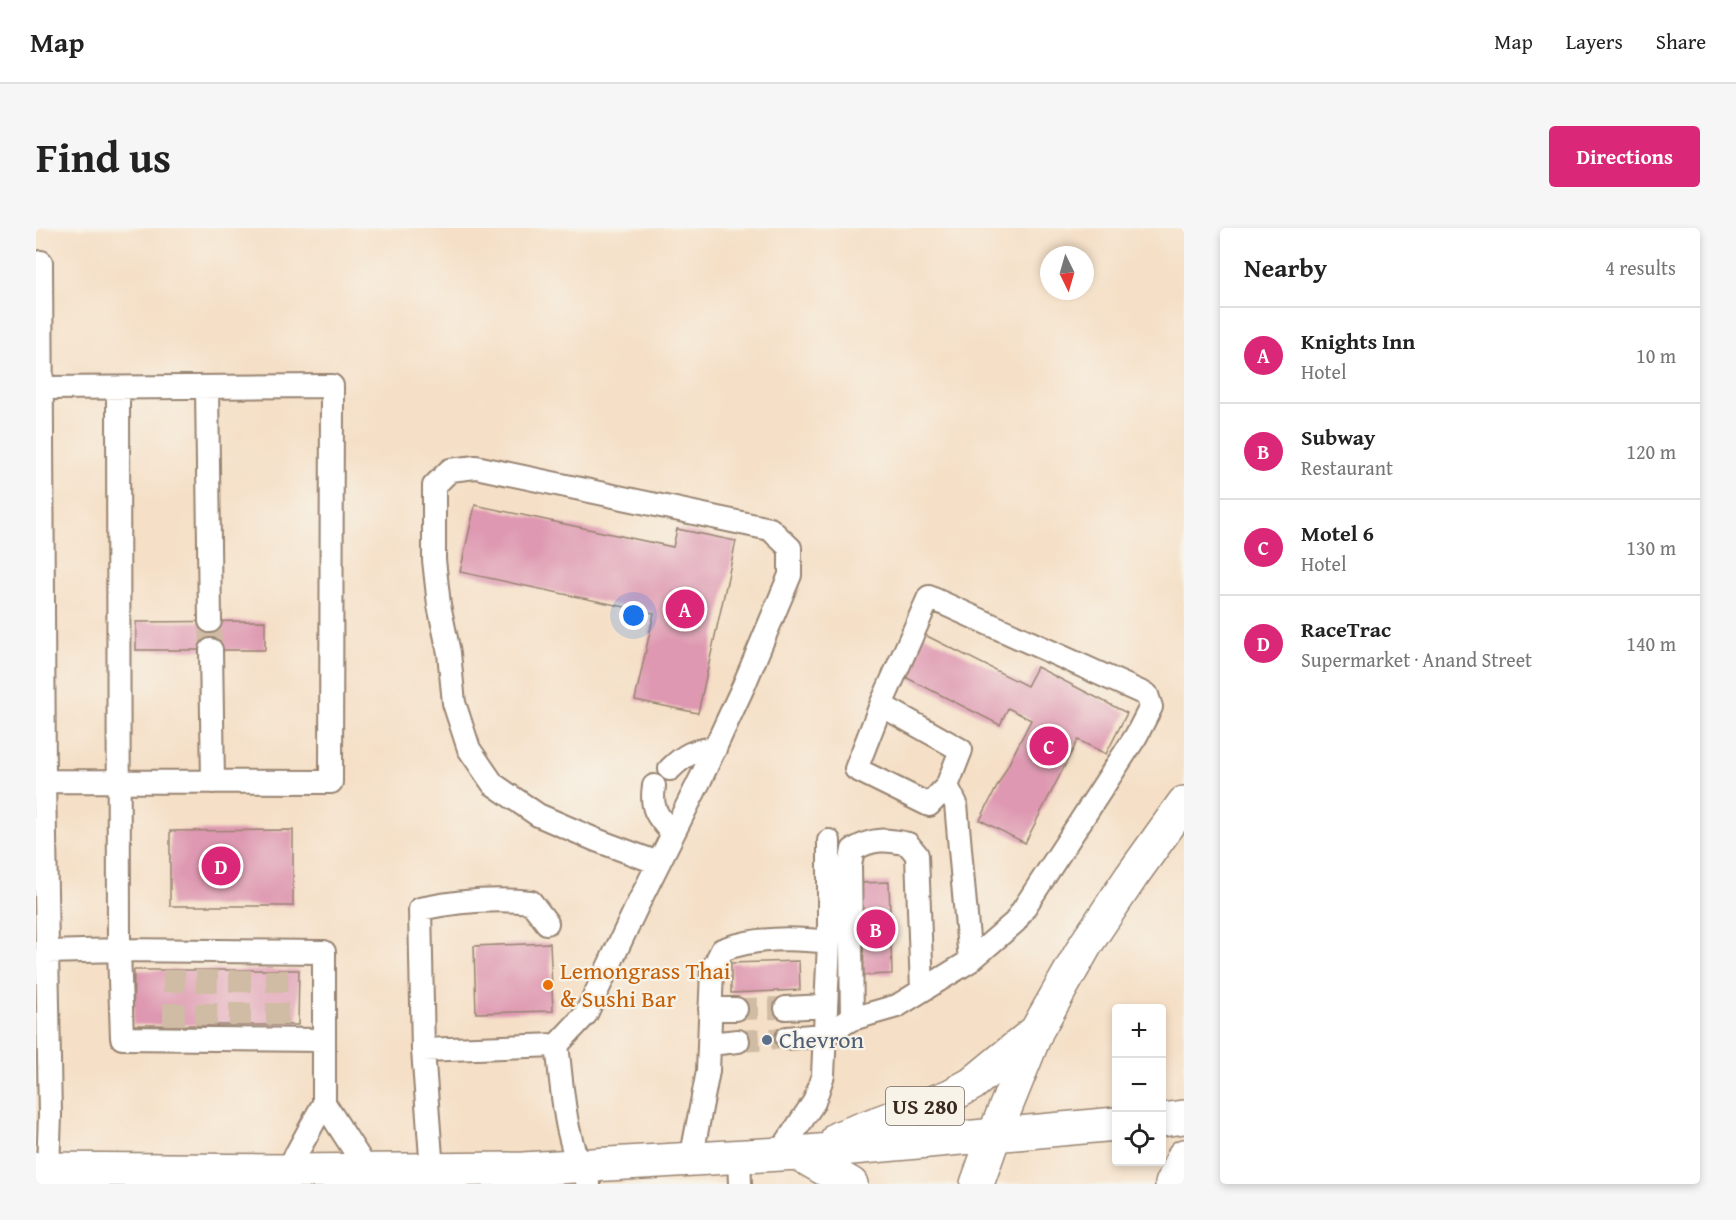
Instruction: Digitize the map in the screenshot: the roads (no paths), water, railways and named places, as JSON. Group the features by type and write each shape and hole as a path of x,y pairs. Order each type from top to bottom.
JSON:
{"highway":[{"name":"US 280","path":"42,1169 166,1177 584,1175 691,1160 740,1170 951,1096 972,1084 1037,1030 1086,944 1184,803"},
{"path":"977,1184 1037,1030"},
{"path":"1166,1120 1184,1118"},
{"name":"US 280","path":"788,1154 1111,1124"},
{"path":"788,1154 851,1184"},
{"path":"1172,1184 1184,1156"}],"street":[{"path":"41,262 42,388 39,484 44,781 41,890 47,952 42,1036 50,1115 42,1169"},
{"path":"42,388 332,386 331,782 44,781"},
{"path":"207,387 210,621"},
{"path":"118,388 119,950 122,1038 174,1032 277,1032 324,1040"},
{"path":"423,1050 557,1045 586,1014 715,749 790,575 790,548 770,529 476,467 450,470 434,486 434,560 439,605 449,653 454,703 469,749 494,784 538,815 658,863"},
{"path":"787,1038 824,1035 852,1018 897,1006 969,961 1015,921 1136,736 1151,707 1147,695 929,597 880,705 856,769 929,805 947,786 961,750 880,705"},
{"path":"212,650 213,782"},
{"path":"670,769 684,756 702,749 715,749"},
{"path":"654,786 652,798 655,814 673,834"},
{"path":"947,786 956,804 969,961"},
{"path":"852,1018 850,865 853,850 867,842 888,840 908,844 917,855 922,990"},
{"path":"788,1154 814,1102 823,1075 829,942 829,841"},
{"path":"433,1177 423,1050 420,909 442,904 497,898 531,902 547,923"},
{"path":"691,1160 708,1071 712,970 722,950 741,942 771,940 829,942"},
{"path":"47,952 119,950 173,960 240,961 277,961 324,952 324,1103 367,1177"},
{"path":"786,1008 826,1006"},
{"path":"710,1009 736,1009"},
{"path":"709,1044 738,1041"},
{"path":"557,1045 567,1122 584,1175"},
{"path":"280,1176 324,1103"}],"tunnel":[{"path":"210,621 211,650"},
{"path":"174,970 174,1025"},
{"path":"206,1025 207,970"},
{"path":"240,970 240,1025"},
{"path":"277,970 277,1025"},
{"path":"736,1009 786,1008"},
{"path":"738,1041 787,1038"}],"place":[{"name":"Knights Inn","path":"685,609"},
{"name":"Motel 6","path":"1049,746"},
{"name":"RaceTrac","path":"221,866"},
{"name":"Subway","path":"876,929"},
{"name":"Lemongrass Thai & Sushi Bar","path":"548,985"},
{"name":"Chevron","path":"767,1040"}]}
